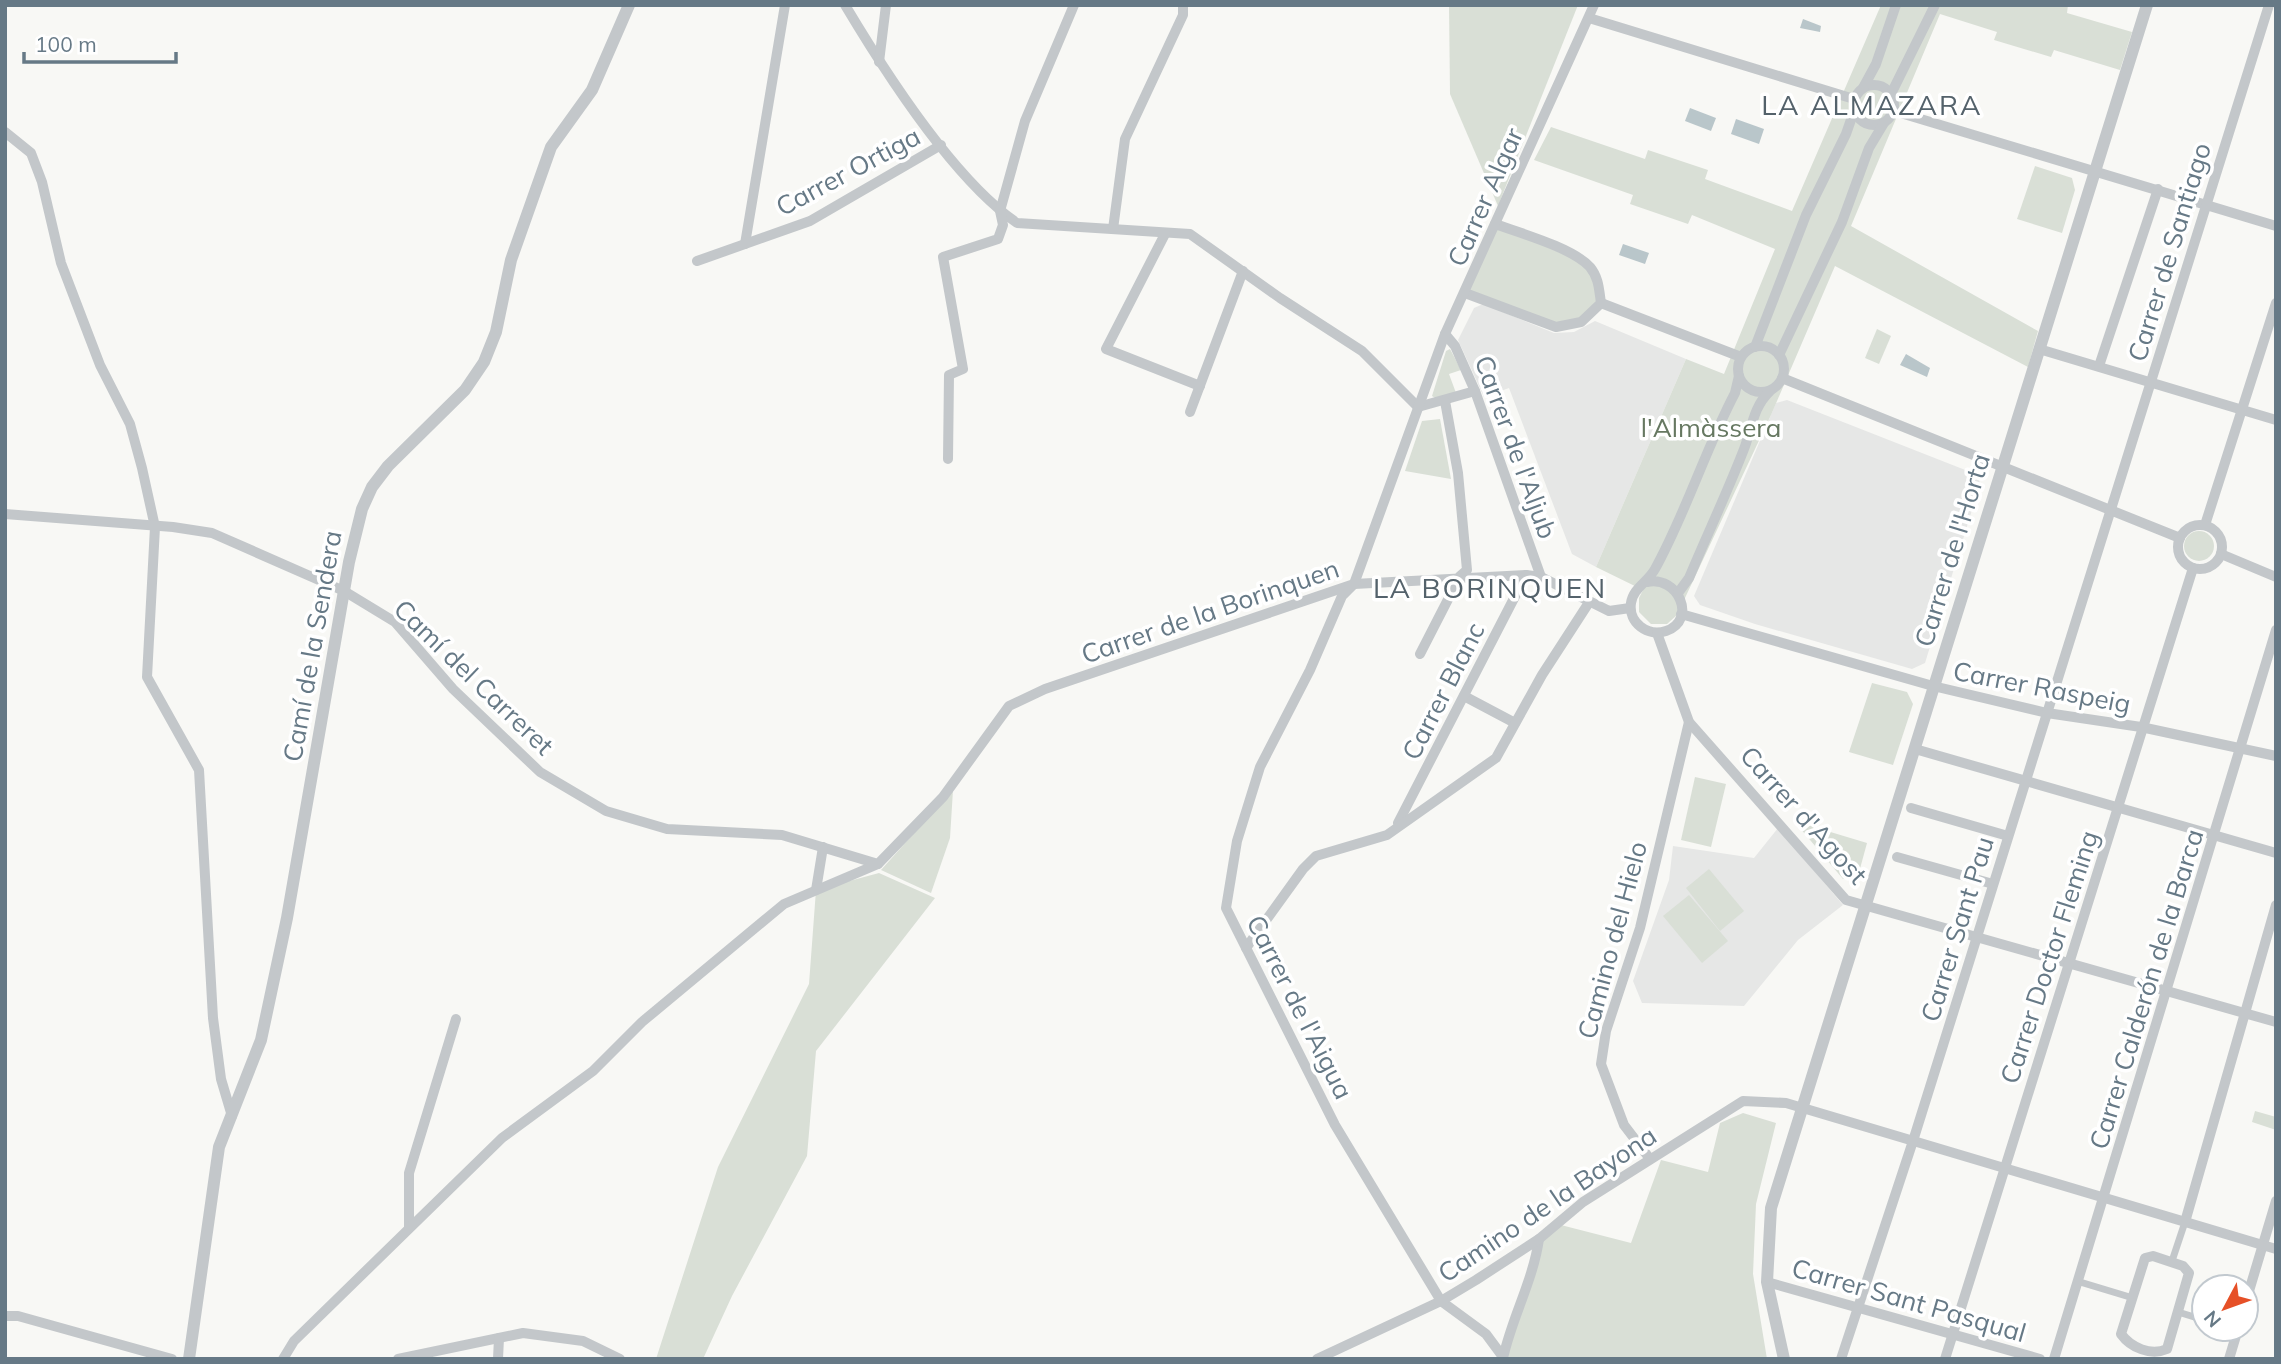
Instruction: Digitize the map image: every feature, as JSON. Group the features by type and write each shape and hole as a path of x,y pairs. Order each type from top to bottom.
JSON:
{"street":[{"name":"Camí de la Sendera","path":"189,1359 219,1147 261,1040 287,918 358,523 372,487 388,466 465,390 484,362 496,332 511,260 551,147 592,90 629,5"},
{"path":"745,244 785,5"},
{"path":"845,5 879,62 941,145 1000,211 1017,223 1165,234 1190,233 1362,351 1418,407 1475,391"},
{"path":"879,62 886,5"},
{"path":"948,459 949,375 962,369 943,257 998,239 1003,225 1000,211 1025,121 1074,5"},
{"path":"1113,229 1125,139 1183,15 1183,5"},
{"name":"Carrer Algar","path":"1418,407 1445,334 1594,5"},
{"path":"1647,582 1735,393 1741,357 1755,347 1806,215 1846,134 1854,111 1854,99 1876,64 1896,5"},
{"path":"1779,355 1842,222 1872,141 1894,111 1891,94 1936,5"},
{"name":"Carrer de l'Horta","path":"1784,1359 1767,1282 1771,1208 2147,5"},
{"name":"Carrer de Santiago","path":"2111,512 2269,5"},
{"path":"1588,18 1854,99"},
{"path":"1863,88 1874,84 1891,94"},
{"path":"1854,111 1863,122 1870,125 1884,123"},
{"path":"1894,111 2094,169 2276,226"},
{"path":"5,132 31,153 42,182 61,263 100,365 130,424 155,527 148,677 199,770 213,1018 221,1079 232,1116"},
{"name":"Carrer Ortiga","path":"697,261 810,221 941,145"},
{"path":"2099,366 2158,189"},
{"path":"1495,224 1560,248 1588,265 1598,280 1601,303"},
{"path":"1165,234 1107,349 1200,387"},
{"path":"1190,412 1243,271"},
{"path":"1465,293 1556,327 1581,322 1601,303"},
{"path":"1601,303 1741,357"},
{"path":"2204,525 2276,303"},
{"name":"Carrer de l'Aljub","path":"1445,334 1455,346 1475,391 1541,577"},
{"path":"1678,593 1689,578 1699,555 1745,447 1761,399 1782,378 1784,369 1779,355 1766,347 1755,347"},
{"path":"2039,349 2276,420"},
{"path":"1739,376 1746,387 1755,392 1770,391"},
{"path":"1782,378 2180,538"},
{"path":"1420,654 1466,569 1458,473 1445,401"},
{"name":"Carrer de l'Aigua","path":"1418,407 1354,584 1342,596 1310,670 1260,767 1237,841 1226,908 1335,1125 1441,1301"},
{"name":"Carrer Sant Pau","path":"1842,1359 2111,512"},
{"name":"Camí del Carreret","path":"5,514 212,533 344,591 395,622 453,689 540,772 606,811 667,829 782,835 878,864"},
{"path":"2204,525 2219,536 2221,554 2213,565 2193,568 2179,552 2180,538 2190,527 2204,525"},
{"path":"2221,554 2276,577"},
{"name":"Carrer Doctor Fleming","path":"1945,1359 2193,568"},
{"name":"Carrer de la Borinquen","path":"878,864 943,797 1009,706 1045,689 1354,584 1460,576 1526,575 1541,577 1588,604 1609,611 1630,608"},
{"name":"Carrer Blanc","path":"1396,826 1526,575"},
{"path":"1660,580 1671,585 1678,593 1681,614 1671,628 1657,633 1637,625 1630,608 1637,588 1647,582 1660,580"},
{"path":"1246,948 1303,869 1316,856 1387,835 1396,826 1496,758 1588,604"},
{"name":"Carrer Raspeig","path":"1681,614 1933,686 2047,713 2141,727 2276,756"},
{"name":"Carrer Calderón de la Barca","path":"2054,1359 2080,1282 2276,630"},
{"name":"Carrer d'Agost","path":"1657,633 1689,722 1846,900 1975,939 2276,1022"},
{"path":"1464,696 1515,723"},
{"name":"Camino del Hielo","path":"1650,1159 1624,1125 1601,1064 1606,1031 1640,928 1689,722"},
{"path":"1915,749 2276,853"},
{"path":"1911,808 2008,836"},
{"path":"816,890 823,847"},
{"path":"1897,857 1993,884"},
{"path":"282,1359 294,1341 502,1138 593,1071 642,1022 783,904 878,864"},
{"path":"2172,1261 2276,905"},
{"path":"409,1227 409,1173 456,1018"},
{"name":"Camino de la Bayona","path":"1317,1359 1441,1301 1539,1239 1583,1202 1743,1101 1766,1100 1801,1108 2276,1250"},
{"path":"2255,1273 2276,1201"},
{"path":"1503,1358 1535,1263 1539,1239"},
{"path":"2154,1256 2172,1261 2183,1266 2189,1273 2167,1349 2146,1355 2120,1334 2145,1258 2154,1256"},
{"name":"Carrer Sant Pasqual","path":"1767,1282 2040,1359"},
{"path":"2080,1282 2133,1298"},
{"path":"1441,1301 1486,1334 1503,1358"},
{"path":"2178,1312 2190,1316"},
{"path":"5,1317 18,1316 172,1359"},
{"path":"398,1359 523,1333 583,1341 620,1359"},
{"path":"498,1359 499,1338"}],"shaded area":[{"path":"1803,19 1821,26 1820,32 1800,28"},
{"path":"1690,108 1716,118 1711,131 1685,121"},
{"path":"1736,119 1764,129 1759,144 1731,134"},
{"path":"1623,244 1649,253 1645,264 1619,255"},
{"path":"1483,304 1554,333 1574,332 1595,321 1686,359 1596,567 1572,554 1509,388 1484,397 1458,340 1474,308"},
{"path":"1906,354 1930,368 1927,377 1900,365"},
{"path":"1787,400 1978,475 1980,484 1925,663 1912,669 1755,624 1700,605 1694,596 1776,403"},
{"path":"1778,828 1843,905 1798,940 1744,1006 1642,1003 1633,981 1669,880 1673,846 1754,858"}],"green space":[{"path":"1449,5 1578,5 1498,206 1450,94"},
{"name":"l'Almàssera","path":"1881,5 2068,5 2067,13 2132,32 2120,70 2054,50 2051,57 1994,40 1997,32 1940,14 1851,226 2038,331 2028,367 1835,266 1771,415 1677,615 1667,624 1651,624 1639,612 1639,598 1643,590 1596,567 1686,359 1724,374 1775,249 1692,215 1688,224 1630,204 1633,195 1534,160 1551,127 1645,159 1648,150 1708,170 1705,179 1792,211"},
{"path":"2035,166 2072,178 2075,190 2062,233 2017,219"},
{"path":"1495,224 1588,265 1601,303 1592,315 1556,327 1465,293"},
{"path":"1877,329 1891,336 1879,364 1865,358"},
{"path":"1450,349 1461,370 1449,374 1456,393 1437,399 1432,396 1446,351"},
{"path":"1440,419 1451,479 1405,471 1422,421"},
{"path":"2199,531 2210,535 2214,546 2210,557 2199,561 2188,557 2184,546 2188,535"},
{"path":"1872,683 1907,692 1913,704 1893,765 1849,752"},
{"path":"1695,777 1726,784 1711,847 1681,840"},
{"path":"953,790 950,838 931,893 881,870"},
{"path":"1794,821 1867,843 1858,876 1843,879"},
{"path":"1709,869 1744,911 1720,931 1686,888"},
{"path":"879,873 935,898 816,1051 807,1156 732,1296 703,1359 656,1359 718,1167 809,984 816,890"},
{"path":"1689,895 1728,941 1702,963 1663,916"},
{"path":"2255,1111 2276,1117 2276,1130 2252,1122"},
{"path":"1743,1113 1776,1123 1756,1204 1753,1274 1767,1359 1503,1359 1539,1239 1557,1224 1631,1243 1661,1160 1708,1172 1720,1123"}],"district":[{"name":"LA ALMAZARA","path":"1872,104"},
{"name":"LA BORINQUEN","path":"1490,587"}]}
